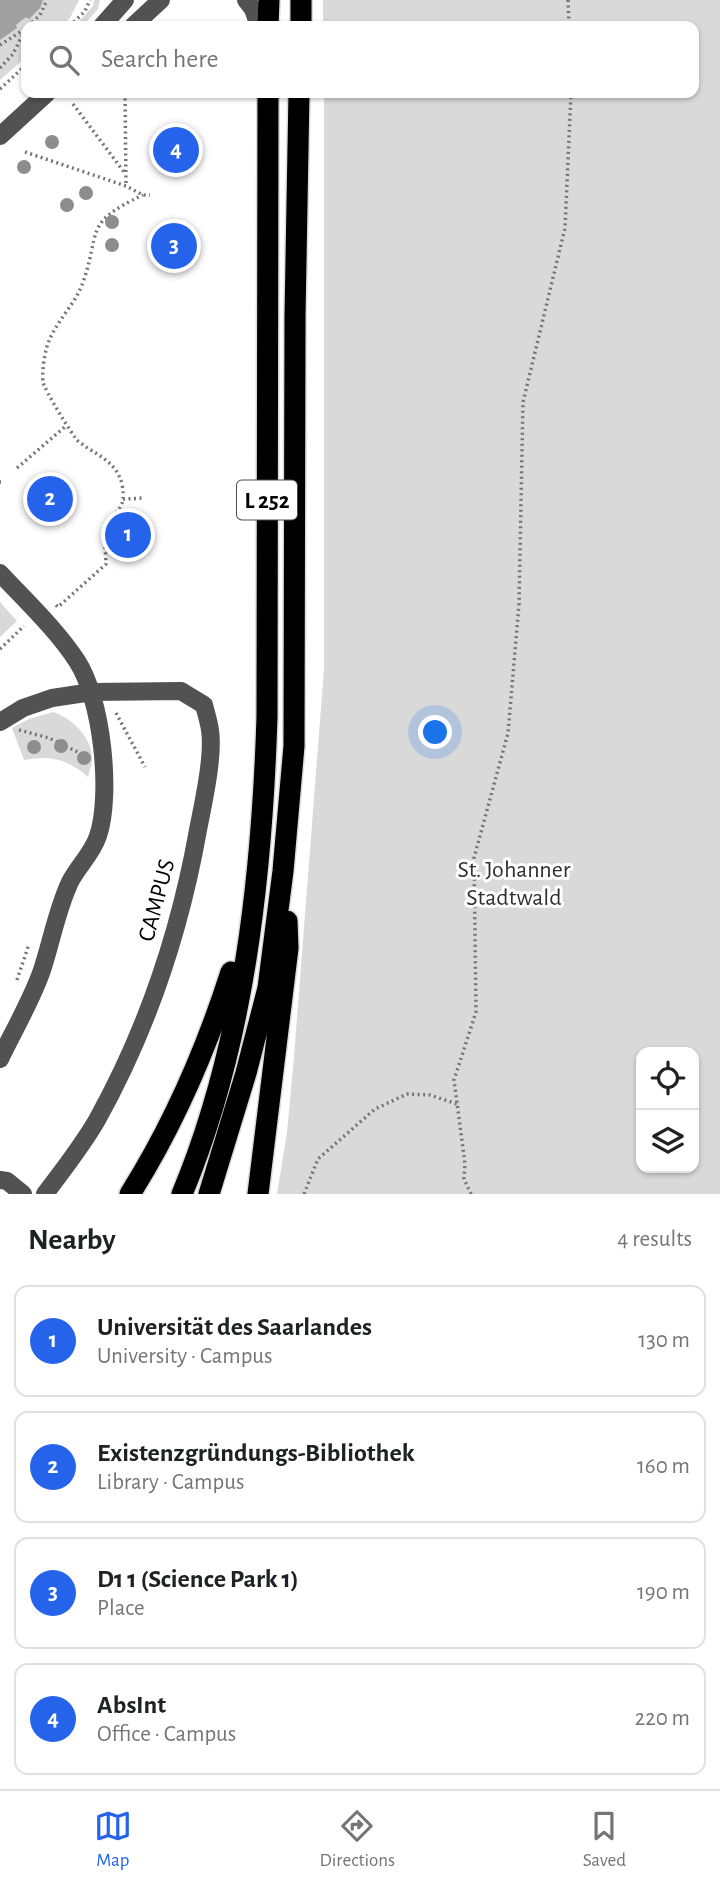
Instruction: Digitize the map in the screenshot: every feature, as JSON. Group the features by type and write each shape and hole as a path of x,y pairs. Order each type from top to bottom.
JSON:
{"highway":[{"path":"268,0 268,21"},
{"path":"301,0 301,21"},
{"name":"L 252","path":"183,1194 220,1087 233,1028 253,907 265,793 268,98"},
{"name":"L 252","path":"209,1194 246,1073 268,988 283,871 294,746 299,98"},
{"path":"258,1194 288,948 283,871"},
{"path":"130,1194 180,1107 215,1024 253,907"}],"street":[{"path":"106,21 125,0"},
{"path":"132,0 139,20 161,0"},
{"path":"246,0 257,21"},
{"path":"0,136 42,98"},
{"path":"0,573 78,662 99,692 104,793 102,824 89,855 71,881 29,1002 0,1059"},
{"name":"CAMPUS","path":"6,725 23,708 52,698 99,692 181,691 204,705 211,733 206,785 191,870 174,934 152,1000 132,1049 96,1122 46,1194"},
{"path":"0,1180 7,1181 23,1194"}],"path":[{"path":"34,21 47,0"},
{"path":"75,21 85,11 90,0"},
{"path":"568,0 569,21"},
{"path":"0,45 21,32"},
{"path":"0,68 13,54 21,39"},
{"path":"0,89 21,70"},
{"path":"125,98 126,186"},
{"path":"471,1194 464,1179 465,1164 454,1080 476,1012 474,858 508,733 519,604 523,402 565,228 571,98"},
{"path":"73,104 126,174"},
{"path":"25,152 126,186 143,195"},
{"path":"51,599 58,607 106,564 106,528 120,511 123,499 115,468 76,439 43,383 46,349 57,326 78,296 88,270 95,233 101,221 122,205 143,195 150,195"},
{"path":"17,468 67,425"},
{"path":"123,499 145,498"},
{"path":"0,649 24,627"},
{"path":"99,692 145,767"},
{"path":"6,725 50,738 93,759"},
{"path":"304,1194 318,1159 375,1109 407,1094 430,1095 457,1104"}],"green space":[{"path":"0,0 79,0 67,21 21,21 21,61 0,80"},
{"path":"94,0 100,0 98,9 87,21 80,21 93,6"},
{"name":"St. Johanner Stadtwald","path":"323,0 720,0 720,1194 277,1194 287,1132 324,669 324,98 699,98 699,21 323,21"},
{"path":"0,602 17,621 0,637"},
{"path":"53,712 74,724 89,744 92,760 88,777 66,762 50,758 24,760 12,728 29,719"}],"shaded area":[{"path":"0,0 43,0 40,8 29,19 26,17 16,25 17,28 0,40"}],"place":[{"name":"AbsInt","path":"176,150"},
{"name":"D1 1 (Science Park 1)","path":"174,246"},
{"name":"Existenzgründungs-Bibliothek","path":"50,499"},
{"name":"Universität des Saarlandes","path":"128,535"}]}
